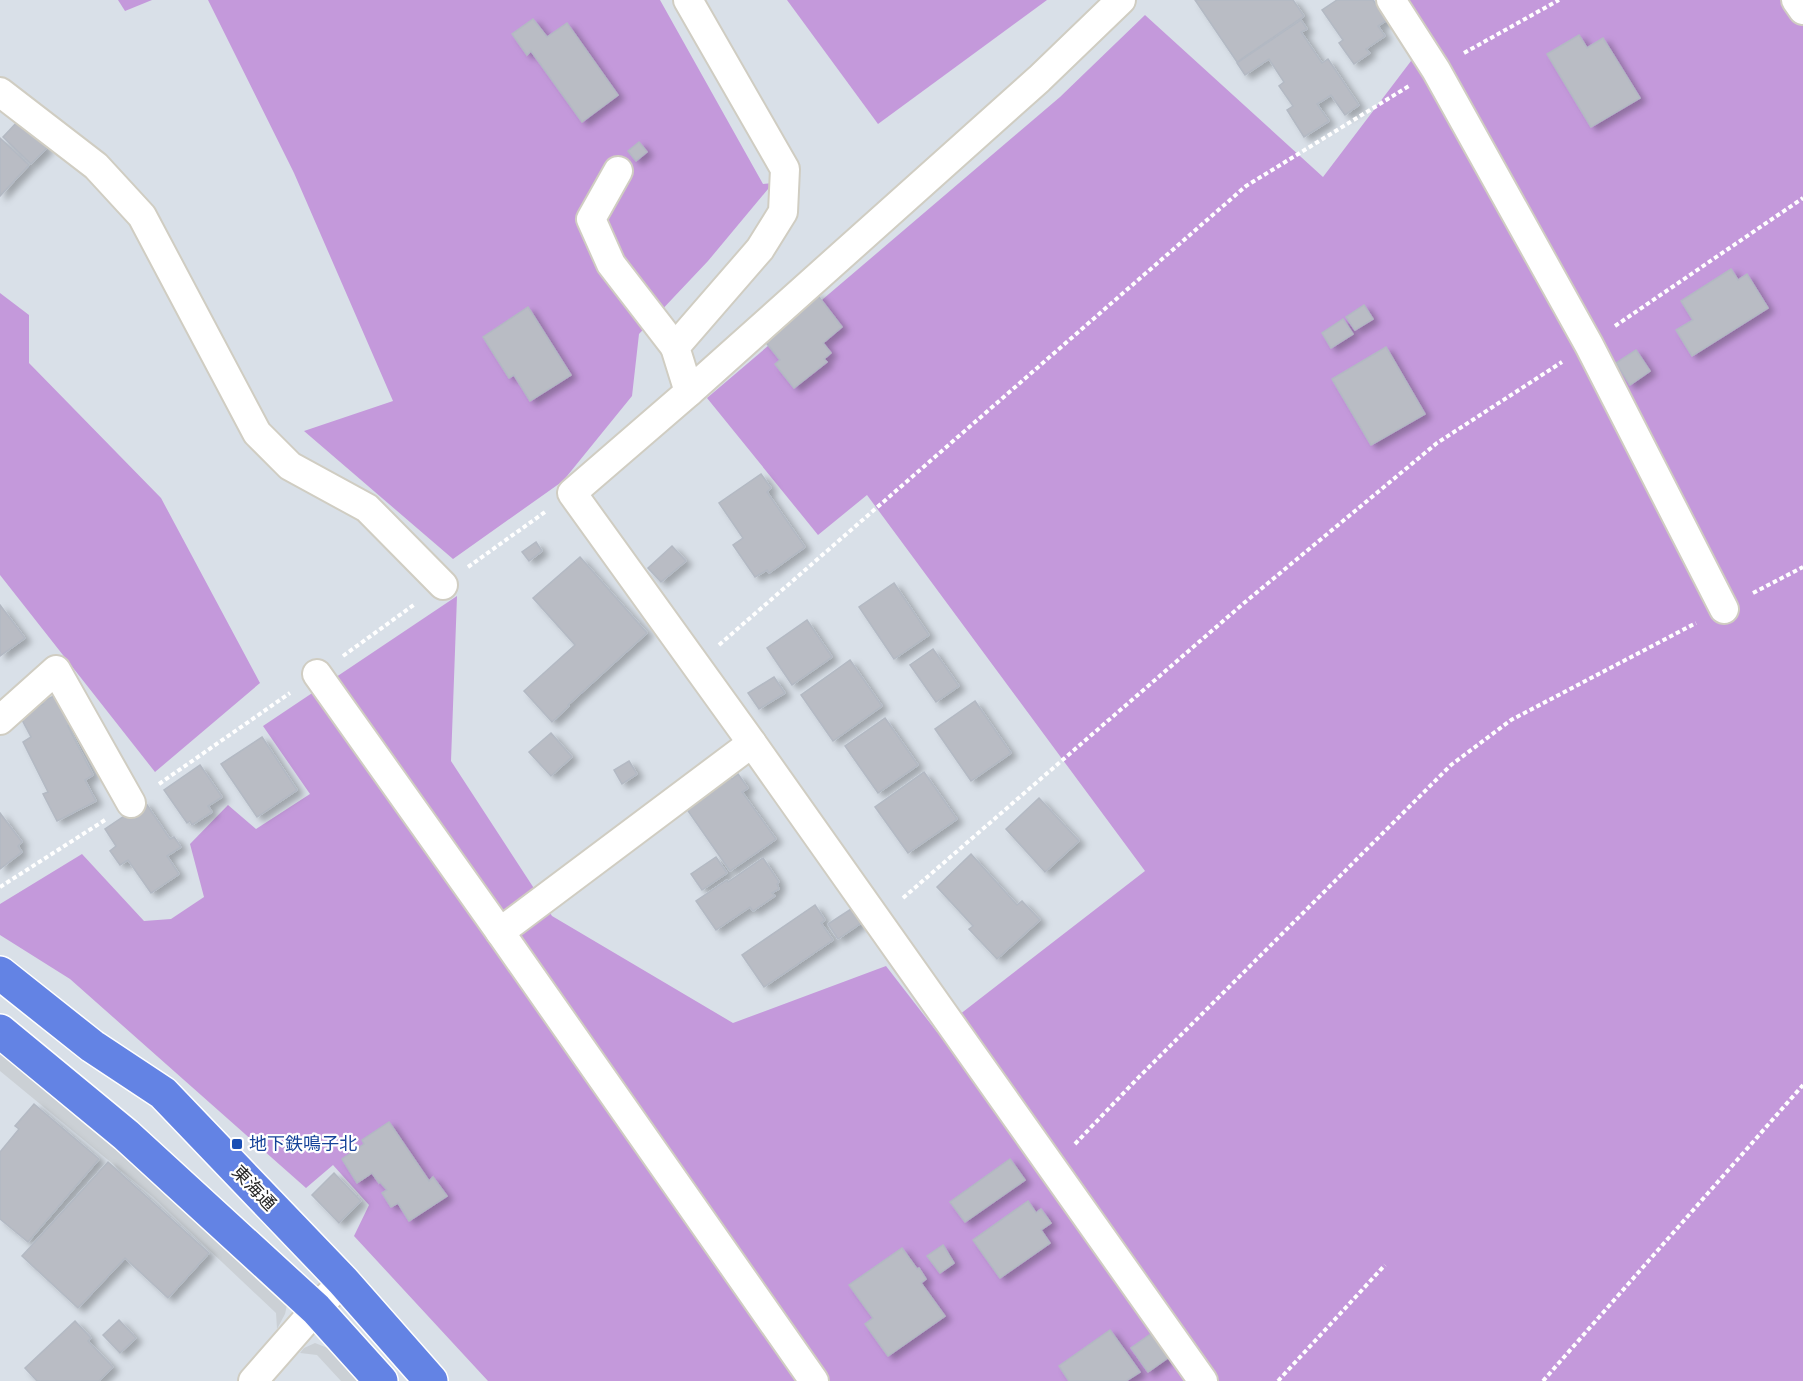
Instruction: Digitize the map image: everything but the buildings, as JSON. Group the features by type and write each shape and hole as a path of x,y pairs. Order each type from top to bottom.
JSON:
{"main road":[{"name":"東海通","path":"0,973 92,1046 163,1093 343,1281 430,1381"},
{"path":"0,1031 126,1135 316,1309 381,1381"}],"street":[{"path":"675,347 766,240 783,212 785,169 687,0"},
{"path":"1121,0 1039,80 572,492 1203,1381"},
{"path":"1390,0 1436,70 1589,345 1724,609"},
{"path":"1796,0 1803,10"},
{"path":"0,92 96,166 142,216 257,433 290,466 367,508 443,585"},
{"path":"618,171 591,219 610,264 675,347 688,392"},
{"path":"0,720 56,669 131,803"},
{"path":"317,674 813,1381"},
{"path":"500,932 752,743"},
{"path":"253,1381 343,1281"}],"path":[{"path":"696,665 1246,186 1436,70 1559,0"},
{"path":"877,921 1244,603 1437,443 1589,345 1803,198"},
{"path":"1052,1168 1137,1079 1451,765 1511,720 1803,567"},
{"path":"1543,1381 1803,1085"},
{"path":"1278,1381 1384,1265"}],"shaded area":[{"path":"118,0 152,0 125,11"},
{"path":"208,0 660,0 763,184 773,183 708,261 639,334 632,396 563,481 453,559 304,431 393,401 294,173"},
{"path":"787,0 1047,0 878,124"},
{"path":"1399,0 1803,0 1803,1381 488,1381 354,1236 369,1205 333,1165 306,1188 70,979 0,935 0,904 82,854 144,921 171,919 204,897 190,844 228,805 256,829 310,794 263,726 457,596 451,761 552,916 733,1023 886,966 937,1032 1145,871 867,495 818,535 707,398 1060,97 1145,15 1323,177 1411,61"},
{"path":"0,293 29,315 29,363 161,498 260,683 155,772 0,575"},
{"path":"0,1051 107,1138 283,1298 287,1305 277,1329 276,1313 153,1197 0,1071"},
{"path":"315,1343 333,1350 361,1381 341,1381 317,1355 300,1353 304,1348"}],"place":[{"name":"地下鉄鳴子北","path":"237,1144"}]}
